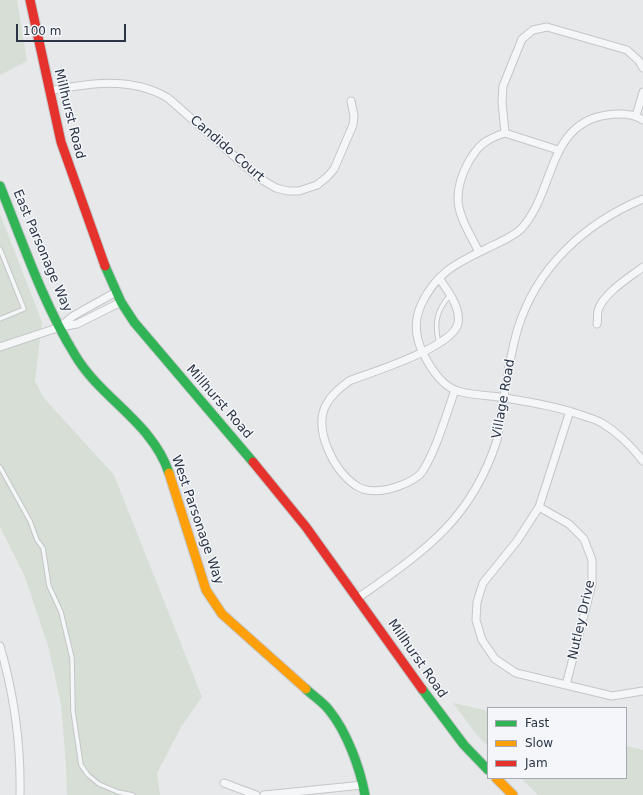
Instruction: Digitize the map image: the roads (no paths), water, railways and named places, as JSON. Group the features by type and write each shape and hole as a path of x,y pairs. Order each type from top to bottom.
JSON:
{"street":[{"name":"Millhurst Road","path":"30,0 61,142 121,302 134,322 156,349 273,485 358,598 448,724 487,769"},
{"path":"505,133 502,102 503,86 522,39 533,30 547,28 627,50 639,61 643,68"},
{"name":"Candido Court","path":"49,91 100,83 138,85 153,89 168,98 267,184 288,191 299,191 317,185 327,178 334,169 353,125 354,116 351,101"},
{"path":"643,92 640,118 620,113 598,116 585,122 570,134 558,150 540,201 532,216 519,231 446,270 426,294 418,313 416,334 423,352 435,374 455,390 570,411 602,423 640,452 643,461"},
{"path":"479,252 462,218 457,198 460,179 472,156 482,143 505,133 558,150"},
{"name":"East Parsonage Way","path":"0,186 60,327"},
{"name":"Village Road","path":"358,598 430,545 456,519 476,490 492,456 497,440 513,345 518,328 532,294 540,280 552,264 579,236 608,215 643,199"},
{"path":"597,324 598,311 604,300 622,282 643,267"},
{"path":"439,278 450,294 457,310 458,322 453,334 439,344 423,352 349,381 337,390 325,406 322,426 324,441 332,458 342,472 356,486 375,491 391,489 408,482 421,473 429,458 455,390"},
{"path":"60,327 73,316 116,292"},
{"path":"0,347 60,327 77,324 121,302"},
{"name":"West Parsonage Way","path":"60,327 75,356 92,379 144,429 166,465 206,590 222,614 329,710 350,746 363,784 365,795"},
{"path":"570,411 539,507 517,541 483,583 477,602 476,620 482,640 495,659 516,673 612,696 643,691"},
{"name":"Nutley Drive","path":"539,507 569,524 584,539 592,560 592,584 566,685"},
{"path":"0,646 13,708 20,764 20,795"},
{"path":"497,779 513,795"},
{"path":"224,783 256,795"},
{"path":"264,795 363,784"}],"lane":[{"path":"0,249 24,309 0,319"},
{"path":"439,344 436,332 437,316 441,305 450,294"},
{"path":"0,467 30,521 37,540 43,548 49,586 61,612 72,658 73,711 81,765 88,775 99,784 118,792 133,795"}]}
